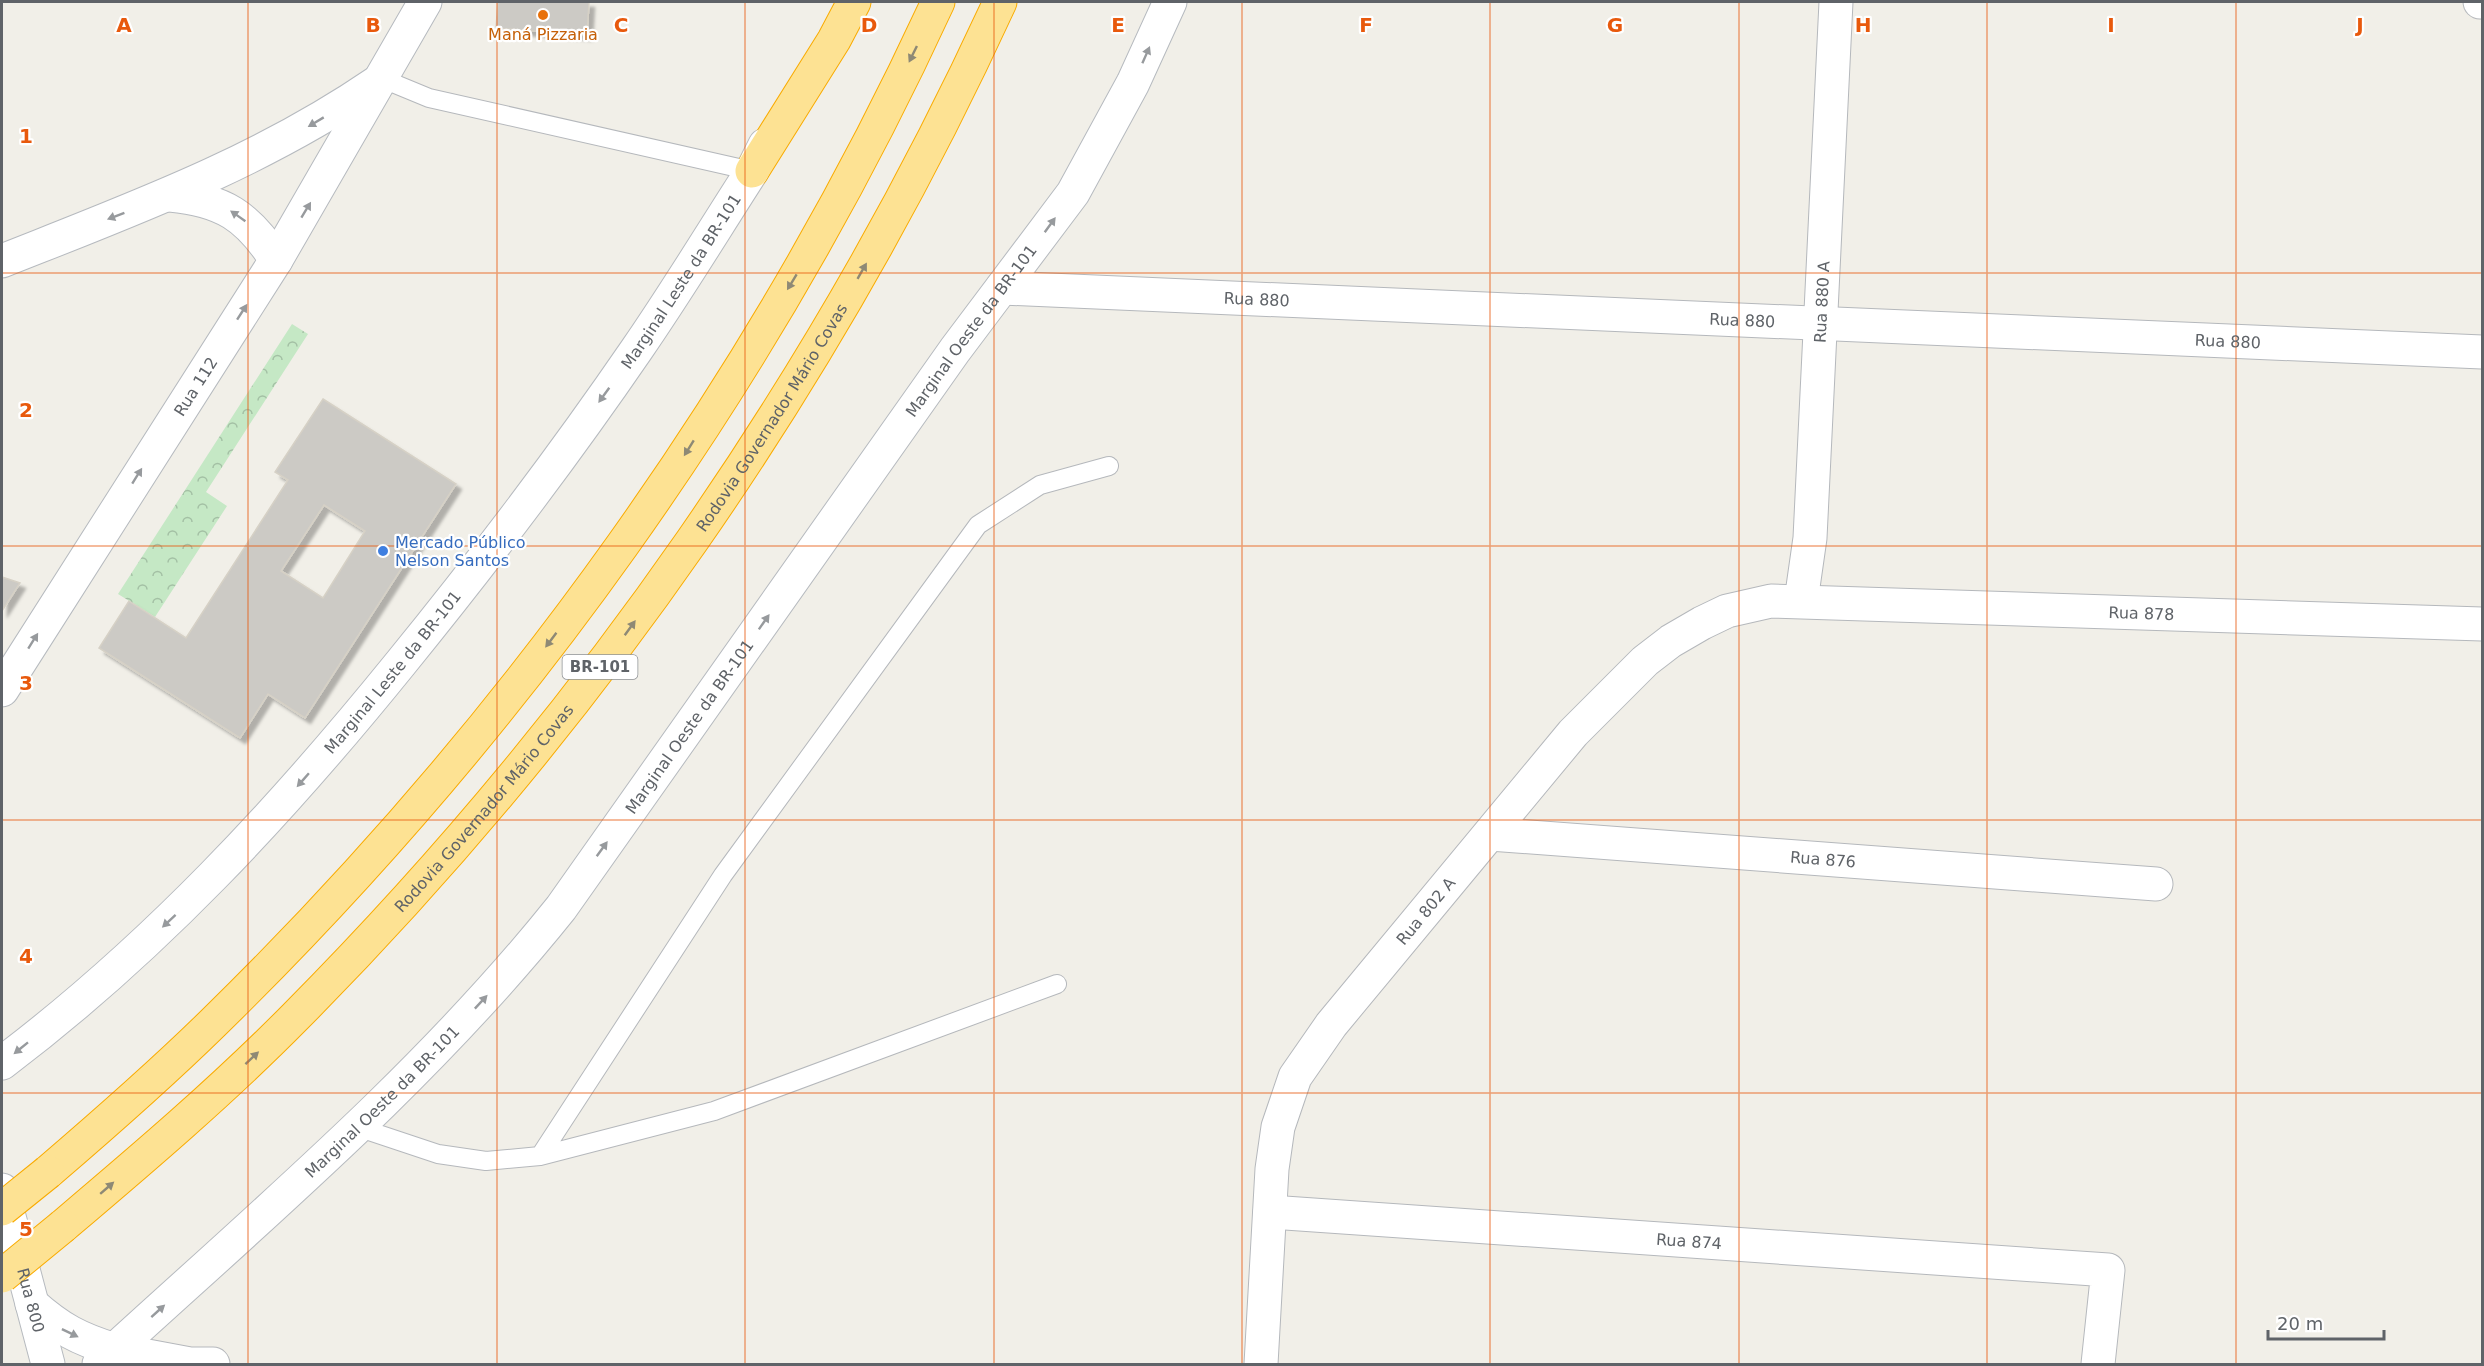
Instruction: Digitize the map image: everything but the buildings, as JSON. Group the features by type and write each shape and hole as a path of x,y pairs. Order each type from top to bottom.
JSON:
{"highway":[{"path":"752,171 834,40 854,2"},
{"name":"BR-101","path":"8,1222 48,1173 213,1024 284,952 404,820 529,669 605,569 682,459 753,347 823,230 938,2"},
{"name":"Rodovia Governador Mário Covas","path":"2,1276 63,1227 188,1119 318,993 449,852 532,754 611,653 688,548 759,443 830,327 910,186 1000,2"}],"street":[{"name":"Rua 112","path":"2,690 276,260 383,79 425,2"},
{"name":"Marginal Leste da BR-101","path":"2,1063 107,978 175,915 272,815 351,724 534,493 637,349 752,171 836,2"},
{"name":"Marginal Oeste da BR-101","path":"107,1357 357,1127 440,1047 515,964 561,908 1002,288 1073,194 1133,83 1170,2"},
{"name":"Rua 880 A","path":"1801,602 1810,538 1836,2"},
{"path":"2,261 171,195 296,135 383,79"},
{"path":"171,195 197,197 236,214 262,238 276,260"},
{"name":"Rua 880","path":"1002,288 2482,352"},
{"name":"Rua 878","path":"1801,602 2482,624"},
{"name":"Rua 802 A","path":"1262,1365 1274,1147 1285,1100 1295,1077 1331,1026 1574,733 1645,662 1671,641 1727,611 1752,603 1801,602"},
{"name":"Rua 876","path":"1490,834 2156,884"},
{"path":"2,1190 8,1222"},
{"name":"Rua 874","path":"1270,1212 2108,1270 2098,1365"},
{"name":"Rua 800","path":"8,1222 48,1365"},
{"path":"32,1304 59,1328 85,1341 107,1357 213,1365"},
{"path":"22,1365 32,1304"}],"lane":[{"path":"383,79 429,98 752,171"},
{"path":"540,1156 723,875 978,525 1040,485 1109,466"},
{"path":"357,1127 448,1155 486,1161 540,1156 714,1111 1057,984"}],"green space":[{"path":"292,324 308,334 206,492 227,506 155,617 118,594"}],"place":[{"name":"Maná Pizzaria","path":"543,15"},
{"name":"Mercado Público Nelson Santos","path":"383,551"}]}
